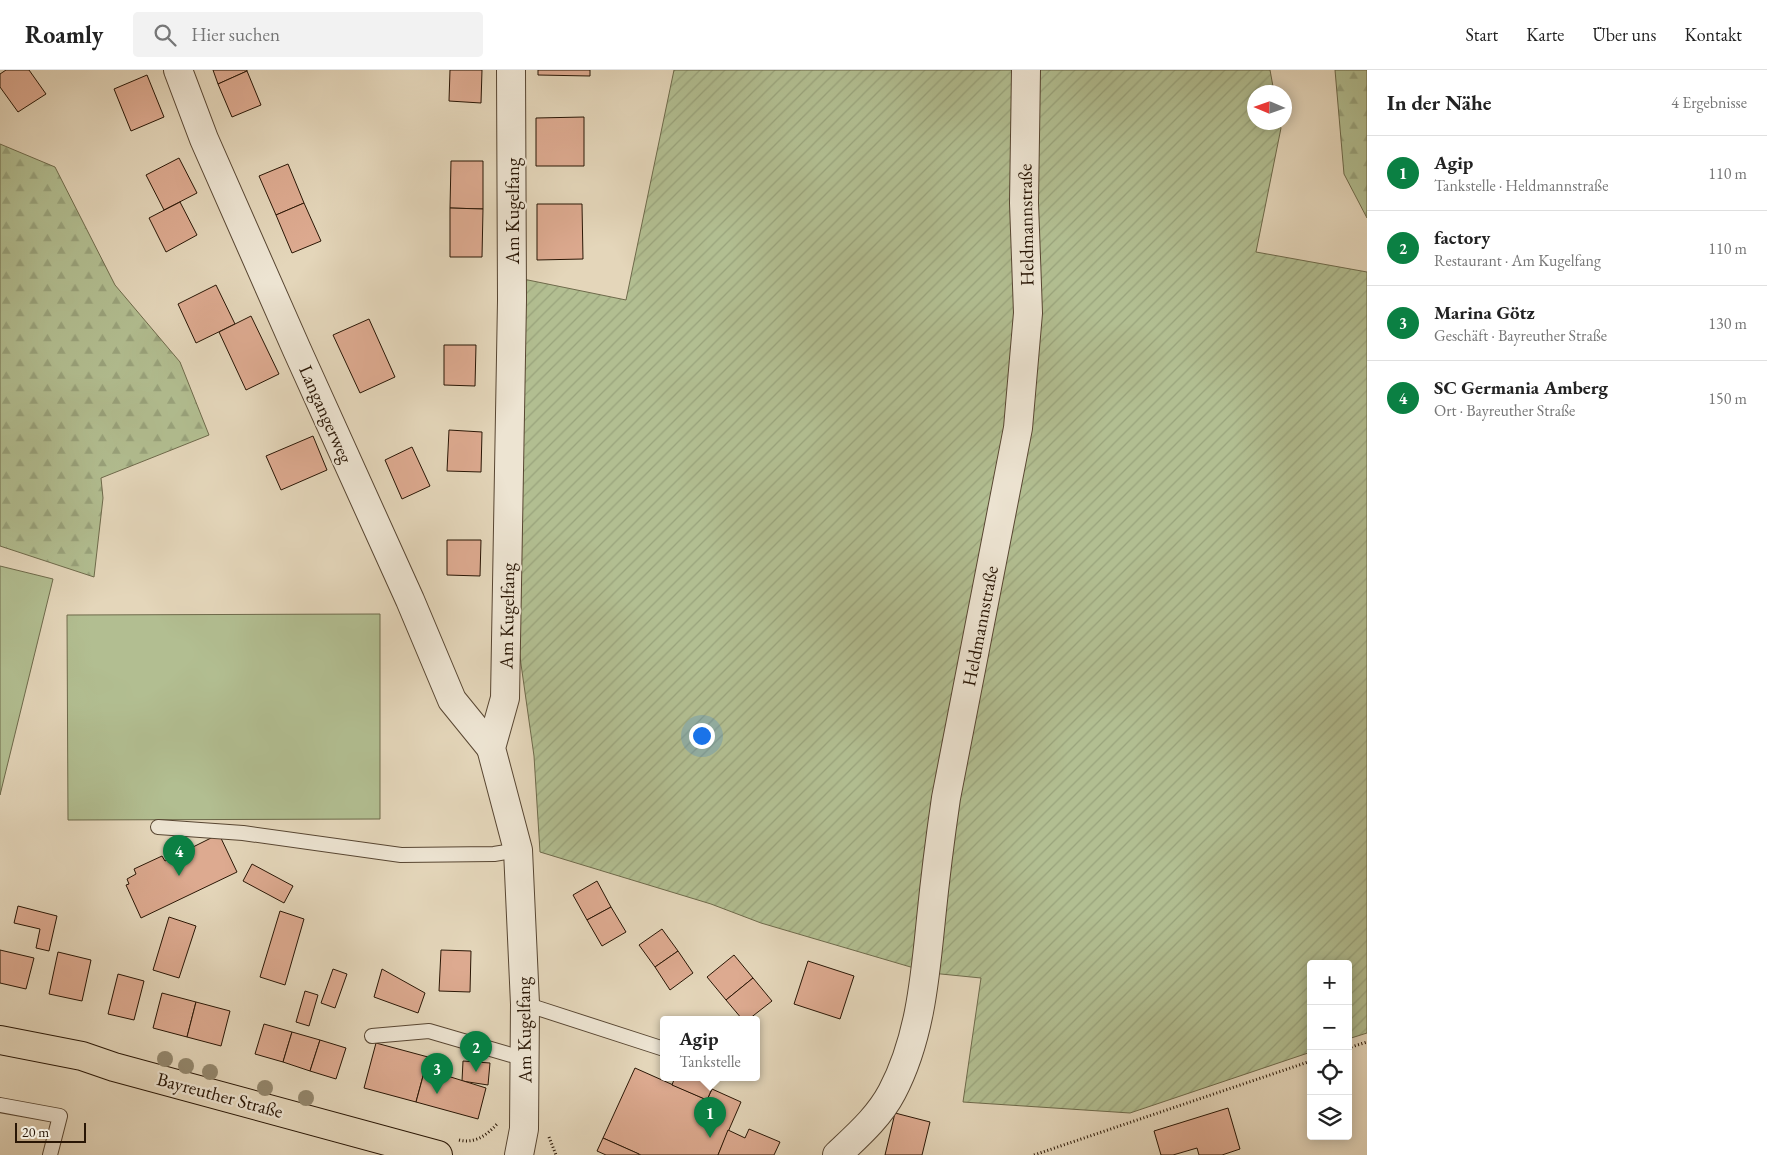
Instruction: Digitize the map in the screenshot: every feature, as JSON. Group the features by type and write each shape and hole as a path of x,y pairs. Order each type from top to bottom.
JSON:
{"main road":[{"name":"Bayreuther Straße","path":"0,1040 82,1056 114,1067 438,1155"}],"street":[{"name":"Langangerweg","path":"178,70 204,139 410,600 452,700 491,748"},
{"name":"Am Kugelfang","path":"511,70 512,300 505,698 491,748 518,850 525,1004 524,1129 519,1155"},
{"name":"Heldmannstraße","path":"837,1155 868,1127 892,1093 913,1042 922,996 938,848 946,798 1018,428 1028,313 1024,203 1026,70"}],"lane":[{"path":"158,827 243,833 401,855 494,854 518,850"},
{"path":"525,1004 660,1048"},
{"path":"372,1036 428,1031 525,1059"},
{"path":"0,1105 60,1116 50,1155"}],"path":[{"path":"1352,1047 1367,1042"},
{"path":"1034,1155 1307,1062"}],"green space":[{"path":"674,70 1270,70 1273,85 1247,85 1247,130 1281,130 1256,252 1367,272 1367,1033 1352,1038 1352,960 1307,960 1307,1053 1130,1113 963,1102 981,978 931,973 761,923 711,904 540,852 534,756 519,650 523,279 626,300"},
{"path":"1335,70 1367,70 1367,218 1344,174"},
{"path":"0,144 55,167 115,285 180,362 209,435 101,478 103,498 94,577 0,546"},
{"path":"0,566 53,579 0,795"},
{"path":"380,614 380,819 68,820 67,615"}],"building":[{"path":"6,70 29,70 46,94 18,112 0,87 0,74"},
{"path":"213,70 247,70 247,71 218,84"},
{"path":"450,70 482,70 481,103 449,101"},
{"path":"538,70 590,70 590,76 538,75"},
{"path":"247,71 261,105 232,117 218,84"},
{"path":"147,75 164,117 131,131 114,89"},
{"path":"584,117 584,166 536,166 536,118"},
{"path":"179,158 197,193 164,210 146,175"},
{"path":"451,161 483,161 483,209 450,208"},
{"path":"288,164 304,203 276,215 259,176"},
{"path":"180,202 197,235 166,252 149,218"},
{"path":"304,203 321,241 292,253 276,215"},
{"path":"537,204 582,204 583,259 537,260"},
{"path":"450,208 483,209 482,257 450,257"},
{"path":"216,285 235,324 196,343 178,304"},
{"path":"251,316 279,374 246,390 219,332"},
{"path":"369,319 395,377 360,393 333,335"},
{"path":"444,345 476,345 475,386 444,385"},
{"path":"449,430 482,432 481,472 447,471"},
{"path":"313,436 327,470 281,490 266,456"},
{"path":"412,447 430,486 402,499 385,460"},
{"path":"447,540 481,540 480,576 447,575"},
{"path":"219,834 237,872 141,918 126,885 129,884 127,879 136,874 134,869 162,856 165,861"},
{"path":"252,864 293,886 284,903 243,881"},
{"path":"597,881 611,907 587,920 573,895"},
{"path":"18,906 57,916 49,951 36,948 40,929 14,923"},
{"path":"611,907 626,932 602,946 587,920"},
{"path":"280,911 304,919 285,985 260,977"},
{"path":"169,917 196,926 179,978 153,970"},
{"path":"662,929 678,951 655,967 639,945"},
{"path":"0,950 34,958 26,989 0,983"},
{"path":"441,950 471,951 470,992 439,991"},
{"path":"678,951 693,973 670,990 655,967"},
{"path":"58,952 91,960 82,1001 49,994"},
{"path":"734,955 753,978 726,1000 707,977"},
{"path":"808,961 854,976 840,1019 794,1004"},
{"path":"333,969 347,974 335,1008 321,1003"},
{"path":"382,969 425,993 418,1013 374,997"},
{"path":"118,974 144,981 134,1020 108,1014"},
{"path":"753,978 772,1001 753,1016 739,1016 726,1000"},
{"path":"305,991 318,995 309,1026 296,1022"},
{"path":"162,993 196,1002 187,1037 153,1028"},
{"path":"196,1002 230,1011 221,1046 187,1037"},
{"path":"264,1024 292,1032 283,1062 255,1054"},
{"path":"292,1032 320,1040 310,1071 283,1062"},
{"path":"320,1040 346,1048 336,1079 310,1071"},
{"path":"376,1043 428,1057 416,1102 364,1088"},
{"path":"463,1061 490,1063 488,1085 462,1081"},
{"path":"635,1068 660,1079 660,1081 664,1081 707,1100 712,1089 741,1102 718,1155 641,1155 603,1138"},
{"path":"425,1069 486,1088 478,1119 416,1102"},
{"path":"674,1081 715,1081 707,1100 672,1085"},
{"path":"1228,1108 1240,1149 1222,1155 1199,1155 1197,1148 1173,1155 1161,1155 1154,1131"},
{"path":"895,1113 930,1122 922,1155 885,1155"},
{"path":"749,1129 780,1142 774,1155 718,1155 728,1130 745,1138"},
{"path":"603,1138 639,1155 606,1155 597,1151"}],"place":[{"name":"SC Germania Amberg","path":"179,876"},
{"name":"factory","path":"476,1072"},
{"name":"Marina Götz","path":"437,1094"},
{"name":"Agip","path":"710,1138"}]}
